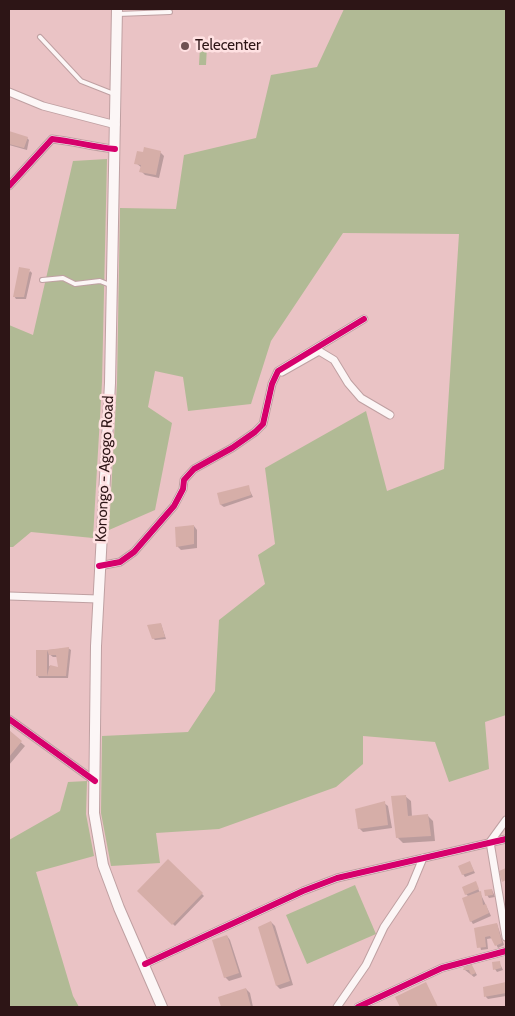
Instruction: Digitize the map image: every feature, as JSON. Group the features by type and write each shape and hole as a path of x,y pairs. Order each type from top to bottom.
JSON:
{"main road":[{"name":"Konongo - Agogo Road","path":"117,12 110,382 99,566 94,813 103,865 119,908 145,964 162,1007"}],"street":[{"path":"9,92 43,106 116,125"},
{"path":"9,186 52,139 69,140 91,147 115,149"},
{"path":"99,566 120,562 134,552 174,506 183,489 184,480 194,469 232,448 263,424 272,384 278,371 364,319"},
{"path":"282,372 319,351 334,360 348,383 361,398 390,416"},
{"path":"9,596 98,599"},
{"path":"9,719 95,782"},
{"path":"506,820 490,842 506,937"},
{"path":"145,964 303,891 337,878 506,839"},
{"path":"337,1007 366,965 384,927 411,887 422,858"},
{"path":"358,1007 442,968 506,951"}],"lane":[{"path":"117,12 170,12"},
{"path":"40,37 81,81 116,95"},
{"path":"42,280 63,278 75,284 100,281 112,286"}],"green space":[{"path":"344,9 506,9 506,715 485,722 489,769 449,782 435,742 363,736 363,764 336,787 219,829 156,833 160,863 111,866 101,813 102,736 188,732 215,691 219,620 265,584 258,555 275,544 265,468 366,411 387,491 444,469 459,234 343,233 271,341 251,404 188,411 183,377 155,371 148,407 172,423 155,510 109,530 117,383 120,208 176,209 184,155 256,138 271,75 317,67"},
{"path":"200,46 207,46 206,65 199,65"},
{"path":"107,159 102,382 93,538 31,532 13,547 9,547 9,325 33,335 73,161"},
{"path":"87,781 86,814 94,856 36,872 73,996 79,1007 9,1007 9,840 60,811 68,782"},
{"path":"355,885 376,934 307,964 286,915"}],"building":[{"path":"9,131 28,137 24,148 9,144"},
{"path":"144,147 161,151 156,175 139,172 141,165 134,164 137,151 143,152"},
{"path":"19,267 30,269 24,297 13,297"},
{"path":"249,485 251,495 220,505 217,493"},
{"path":"194,525 194,544 176,547 175,527"},
{"path":"161,623 165,637 152,639 147,625"},
{"path":"69,647 66,676 47,676 50,665 58,667 56,655 49,655 47,650"},
{"path":"36,650 47,650 47,676 36,676"},
{"path":"9,730 22,741 9,757"},
{"path":"406,795 408,816 428,814 431,836 396,838 391,796"},
{"path":"385,801 388,825 358,829 355,809"},
{"path":"168,859 203,893 172,925 137,891"},
{"path":"470,861 474,871 462,875 458,866"},
{"path":"506,868 506,880 502,882 499,871"},
{"path":"476,881 479,889 465,895 462,887"},
{"path":"492,889 493,895 485,896 484,890"},
{"path":"481,891 483,905 486,904 489,913 470,922 462,898"},
{"path":"271,921 290,981 276,986 258,927"},
{"path":"497,923 502,943 495,946 490,936 485,937 486,947 477,948 474,928"},
{"path":"227,935 239,973 224,978 212,940"},
{"path":"500,961 501,968 493,970 492,962"},
{"path":"471,963 476,973 471,975 469,970 463,970 464,967"},
{"path":"426,982 438,1007 400,1007 395,997"},
{"path":"506,982 506,993 484,997 483,987"},
{"path":"246,988 251,1007 221,1007 218,997"}],"cycle path":[{"path":"9,186 52,139 115,149"},
{"path":"99,566 120,562 134,552 174,506 183,489 184,480 194,469 232,448 263,424 272,384 278,371 364,319"},
{"path":"9,719 95,781"},
{"path":"145,964 303,891 337,878 506,839"},
{"path":"358,1007 442,968 506,951"}],"place":[{"name":"Telecenter","path":"185,46"}]}
